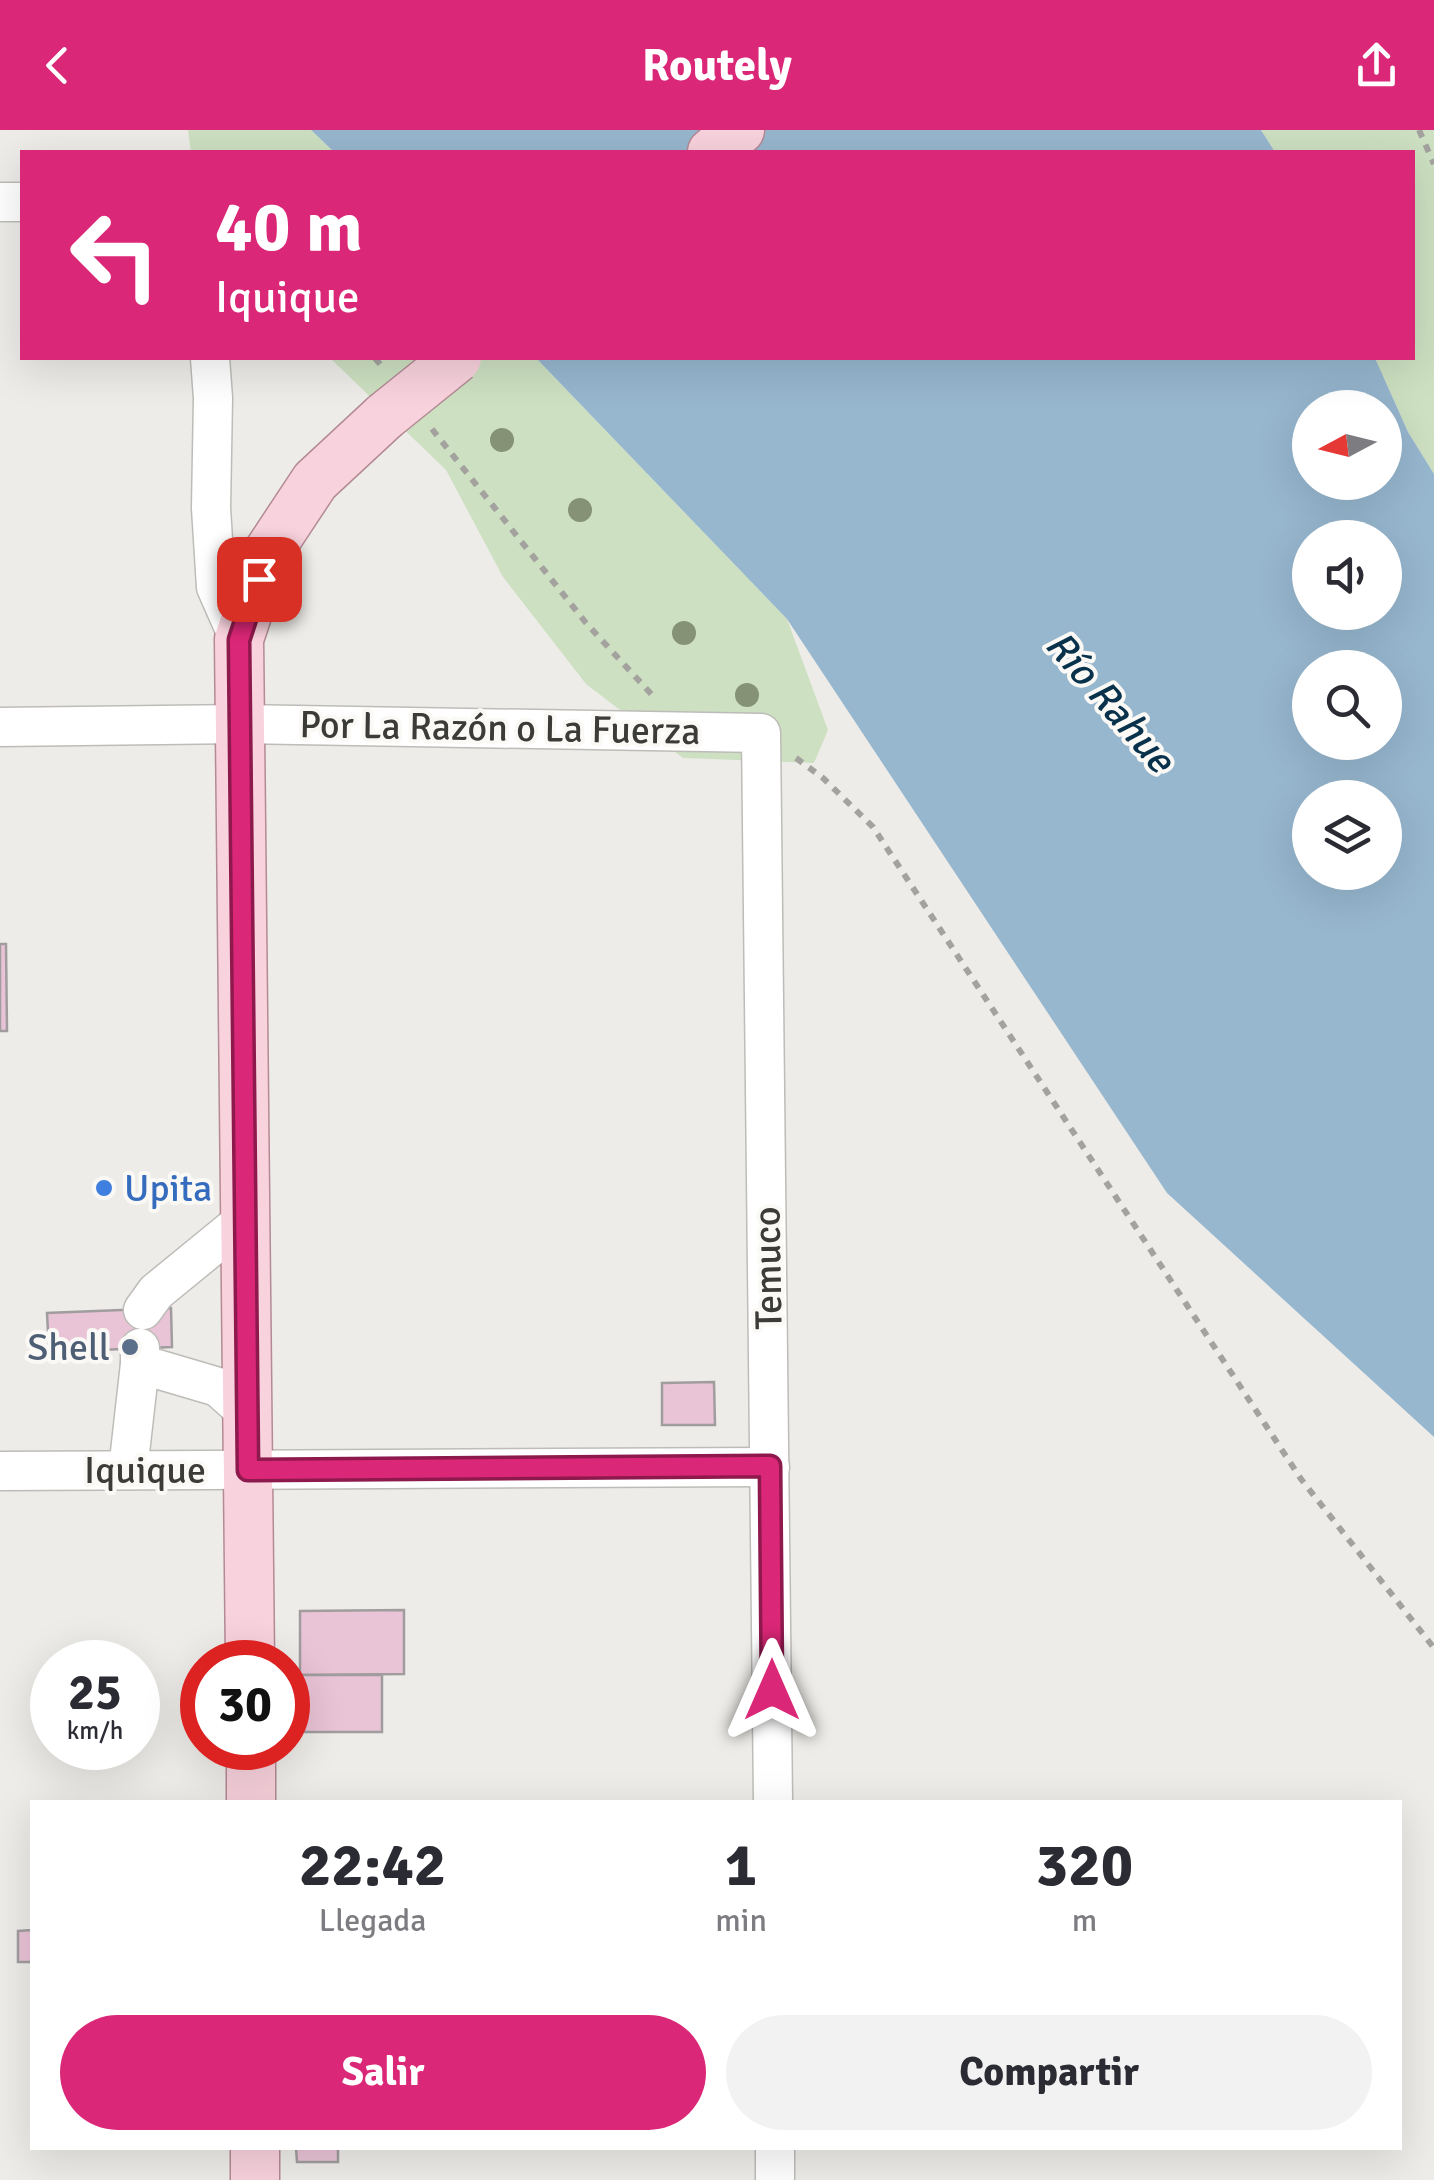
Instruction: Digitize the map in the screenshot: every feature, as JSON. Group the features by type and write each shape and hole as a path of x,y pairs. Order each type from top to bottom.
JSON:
{"main road":[{"path":"715,150 740,130"},
{"path":"250,1640 239,640 268,552 314,481 399,403 454,360"},
{"path":"251,1770 251,1800"},
{"path":"254,2150 255,2180"}],"street":[{"path":"210,360 216,587 239,640"},
{"name":"Por La Razón o La Fuerza","path":"0,727 241,724 761,732"},
{"name":"Temuco","path":"761,732 772,1800"},
{"path":"143,1310 156,1292 244,1220"},
{"path":"128,1470 140,1356 218,1387 248,1413"},
{"name":"Iquique","path":"0,1471 770,1466"},
{"path":"775,2150 776,2180"}],"path":[{"path":"1420,131 1434,164"},
{"path":"376,360 399,403 663,707"},
{"path":"761,732 824,778 873,827 1301,1479 1434,1648"}],"green space":[{"path":"188,130 311,130 332,150 191,150"},
{"path":"1261,130 1434,130 1434,474 1402,419 1402,390 1389,390 1376,360 1415,360 1415,150 1274,150"},
{"path":"332,360 538,360 787,619 828,730 814,763 683,758 586,684 503,577 446,470"}],"water":[{"path":"311,130 1261,130 1274,150 332,150"},
{"name":"Río Rahue","path":"538,360 1376,360 1389,390 1292,390 1292,500 1402,500 1402,419 1434,474 1434,1437 1167,1193 787,619"}],"building":[{"path":"0,944 6,944 7,1031 0,1031"},
{"path":"171,1308 172,1347 49,1352 47,1313"},
{"path":"714,1382 715,1425 662,1425 662,1383"},
{"path":"404,1610 404,1674 310,1675 310,1640 300,1640 300,1611"},
{"path":"310,1675 382,1675 382,1732 310,1732"},
{"path":"30,1930 30,1962 18,1962 18,1931"},
{"path":"296,2150 338,2150 338,2162 297,2162"}],"place":[{"name":"Upita","path":"104,1188"},
{"name":"Shell","path":"130,1347"}],"route":[{"path":"259,579 239,640 248,1470 770,1466 772,1690"}]}
